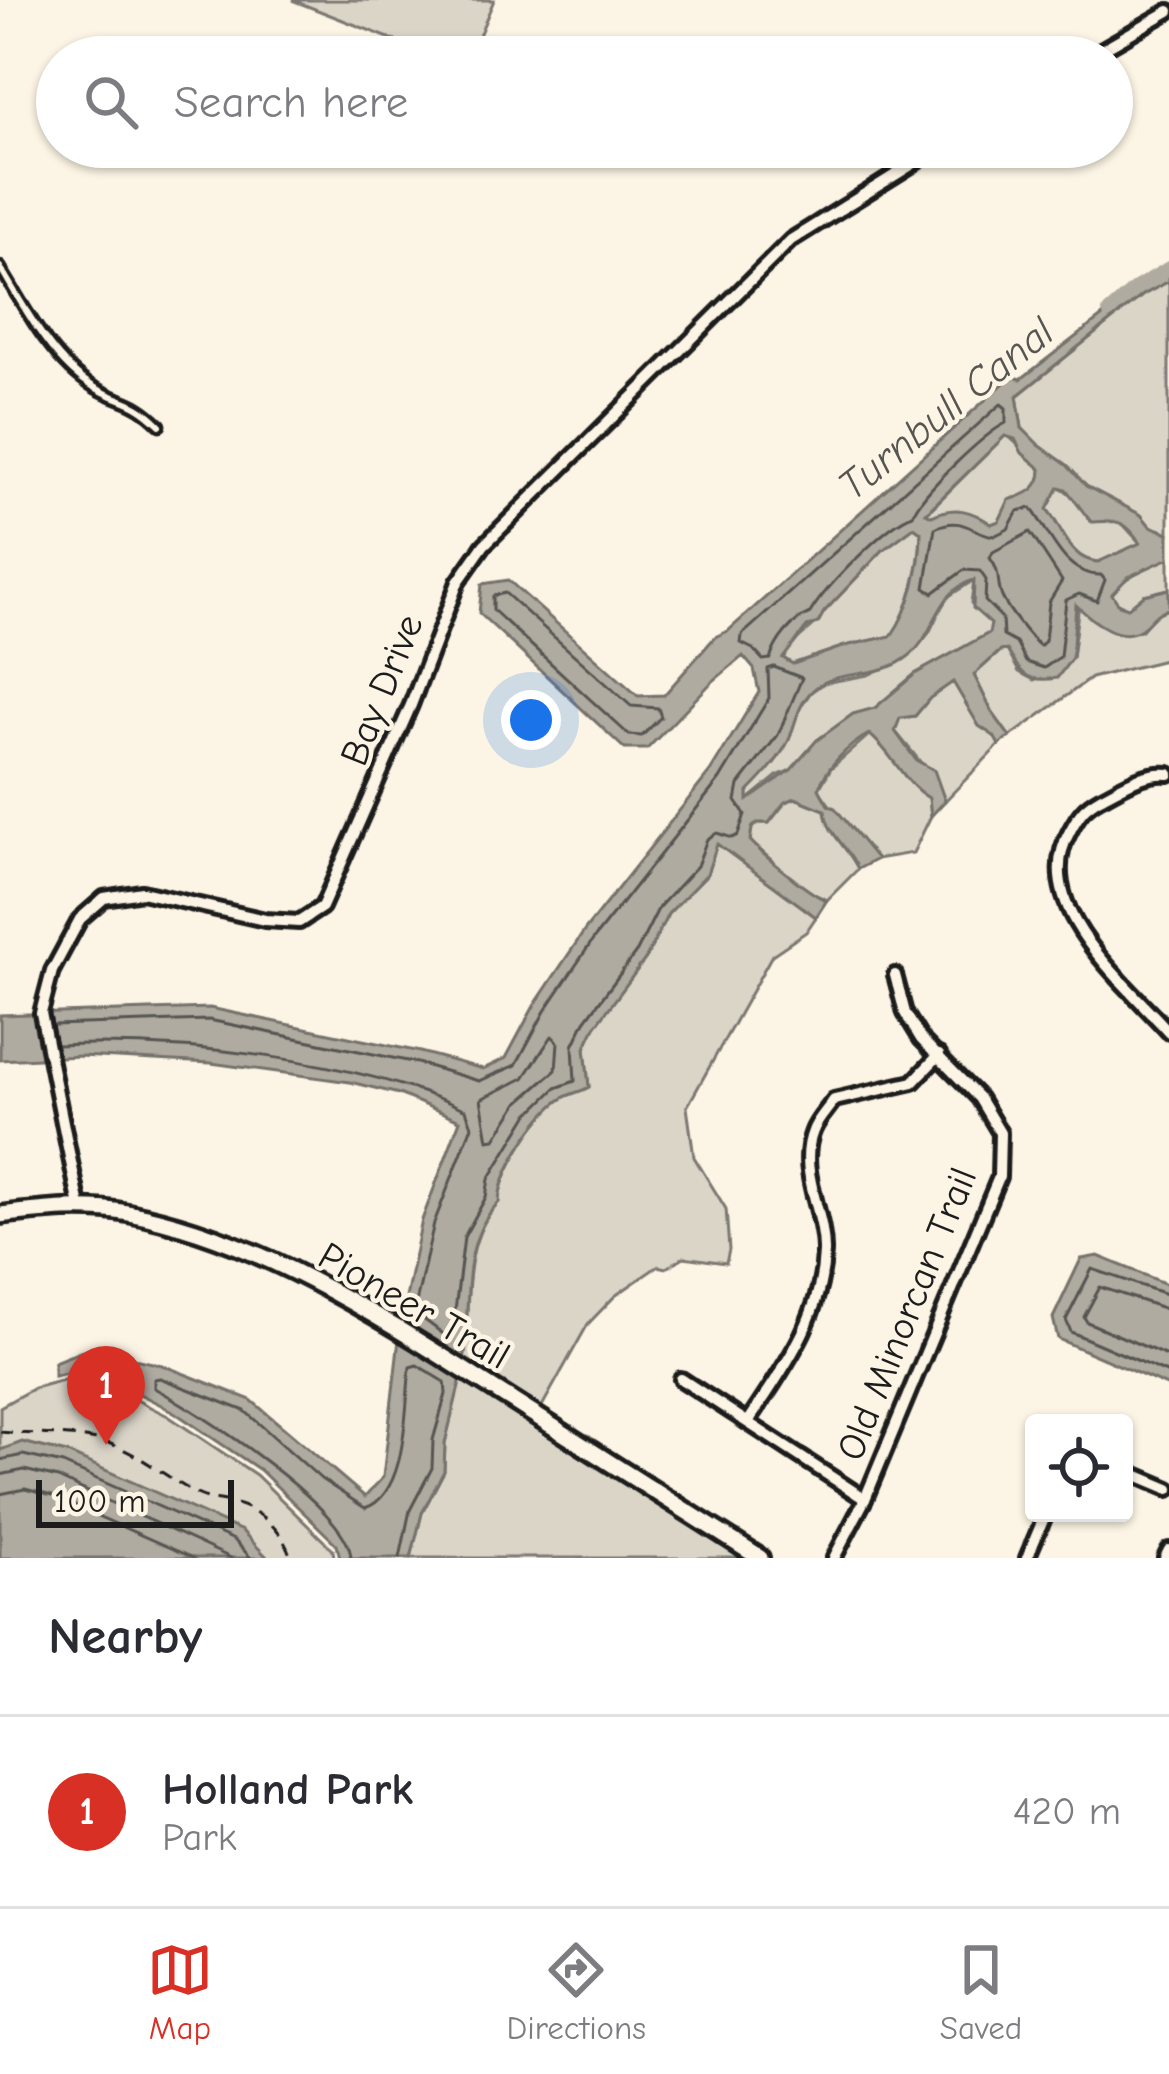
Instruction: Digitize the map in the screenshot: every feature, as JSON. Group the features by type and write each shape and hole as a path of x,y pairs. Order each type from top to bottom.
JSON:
{"street":[{"path":"1126,36 1169,11"},
{"name":"Bay Drive","path":"80,1207 41,1012 52,971 80,919 104,898 142,892 265,920 299,922 322,907 411,705 458,582 484,544 791,240 906,168"},
{"path":"1169,773 1137,778 1083,808 1063,843 1059,879 1075,924 1169,1032"},
{"name":"Old Minorcan Trail","path":"834,1558 865,1499 999,1177 1000,1133 979,1098 920,1039 905,1013 895,975"},
{"path":"748,1422 801,1341 815,1300 824,1250 808,1171 812,1132 834,1100 913,1082 939,1055"},
{"name":"Pioneer Trail","path":"0,1215 80,1207 187,1227 232,1244 396,1329 760,1558"},
{"path":"681,1379 865,1499"},
{"path":"1133,1474 1169,1490"},
{"path":"1027,1558 1042,1522"}],"lane":[{"path":"0,267 28,314 70,368 94,387 140,405 160,425"}],"path":[{"path":"0,1432 53,1433 105,1442 149,1463 202,1498 229,1501 262,1515 278,1529 291,1558"}],"shaded area":[{"path":"292,0 494,0 479,36 384,36"},
{"path":"1169,281 1169,533 1086,486 1067,465 1038,445 1022,428 1017,396 1143,295"},
{"path":"1006,435 1041,469 1034,489 1014,498 991,525 962,512 926,514"},
{"path":"1059,487 1102,521 1120,521 1140,543 1099,562 1081,556 1047,509"},
{"path":"914,527 921,532 916,573 892,636 792,664 783,658 883,550"},
{"path":"1169,558 1169,589 1144,595 1128,609 1114,600 1112,594 1123,582"},
{"path":"974,580 971,603 992,625 989,633 915,674 875,708 853,715 817,740 791,770 748,800 748,792 789,739 798,711 811,692 824,683 868,675 912,654 929,633 946,598"},
{"path":"1079,604 1099,624 1123,630 1142,630 1157,612 1169,609 1169,659 1091,678 1010,737 974,675 1001,651 1007,650 1019,672 1034,680 1072,658"},
{"path":"953,681 979,726 995,736 999,745 945,801 895,731 900,718 915,716"},
{"path":"870,734 929,798 931,816 913,853 877,859 819,789 831,768"},
{"path":"795,798 825,810 830,827 858,869 827,900 806,891 750,841 757,823 769,823"},
{"path":"717,843 816,917 806,932 772,955 687,1107 694,1157 726,1209 726,1263 684,1257 666,1268 658,1266 615,1296 588,1324 540,1410 464,1362 469,1278 478,1237 532,1130 563,1098 589,1087 585,1048 595,1026 646,958 668,914 707,874"},
{"path":"85,1374 168,1416 256,1475 333,1550 334,1558 0,1558 0,1407 34,1388"},
{"path":"461,1378 746,1558 411,1558 422,1513 444,1471 445,1443"}],"water":[{"path":"1169,265 1169,281 1143,295 1017,396 1022,428 1039,445 1086,486 1169,533 1169,558 1128,577 1112,594 1119,605 1128,608 1144,595 1169,589 1169,609 1127,634 1108,629 1076,605 1072,658 1057,678 1031,678 1007,650 1000,651 974,675 1010,737 999,745 979,726 953,682 915,716 900,718 895,731 916,760 934,770 945,801 931,816 929,798 869,734 854,744 832,765 819,789 877,859 858,869 830,827 825,810 795,798 784,803 769,823 757,823 750,840 799,883 827,900 816,917 717,844 707,874 668,914 646,958 595,1027 585,1048 589,1087 553,1106 513,1161 472,1257 464,1362 401,1322 422,1220 460,1120 399,1094 350,1082 211,1063 80,1056 0,1060 0,1015 210,1008 483,1069 506,1058 585,930 710,772 759,692 754,669 743,656 647,749 625,749 479,613 482,584 508,580 638,696 664,695 715,637 728,631 1012,376 1021,379","holes":["1005,436 1015,439 1022,453 1041,469 1036,486 1009,500 999,521 991,524 963,511 926,513","1059,487 1066,489 1091,522 1119,523 1140,543 1098,562 1088,560 1074,550 1047,509","914,527 921,532 914,586 891,636 793,664 783,658 883,550","974,580 973,608 991,624 989,633 915,674 875,708 853,714 817,740 791,770 748,800 748,792 785,747 808,695 823,683 885,668 909,656 961,585"]},
{"path":"1098,1256 1169,1285 1169,1387 1058,1339 1053,1318 1081,1259"},
{"path":"399,1339 461,1378 445,1443 444,1471 422,1513 411,1558 340,1558 337,1545 260,1470 171,1410 88,1368 54,1376 54,1362 87,1349 162,1365 251,1400 365,1497 383,1477"},
{"path":"22,1442 67,1453 242,1531 268,1558 0,1558 0,1450"}],"waterway":[{"name":"Turnbull Canal","path":"1109,312 1169,268"}],"place":[{"name":"Holland Park","path":"106,1445"}]}
